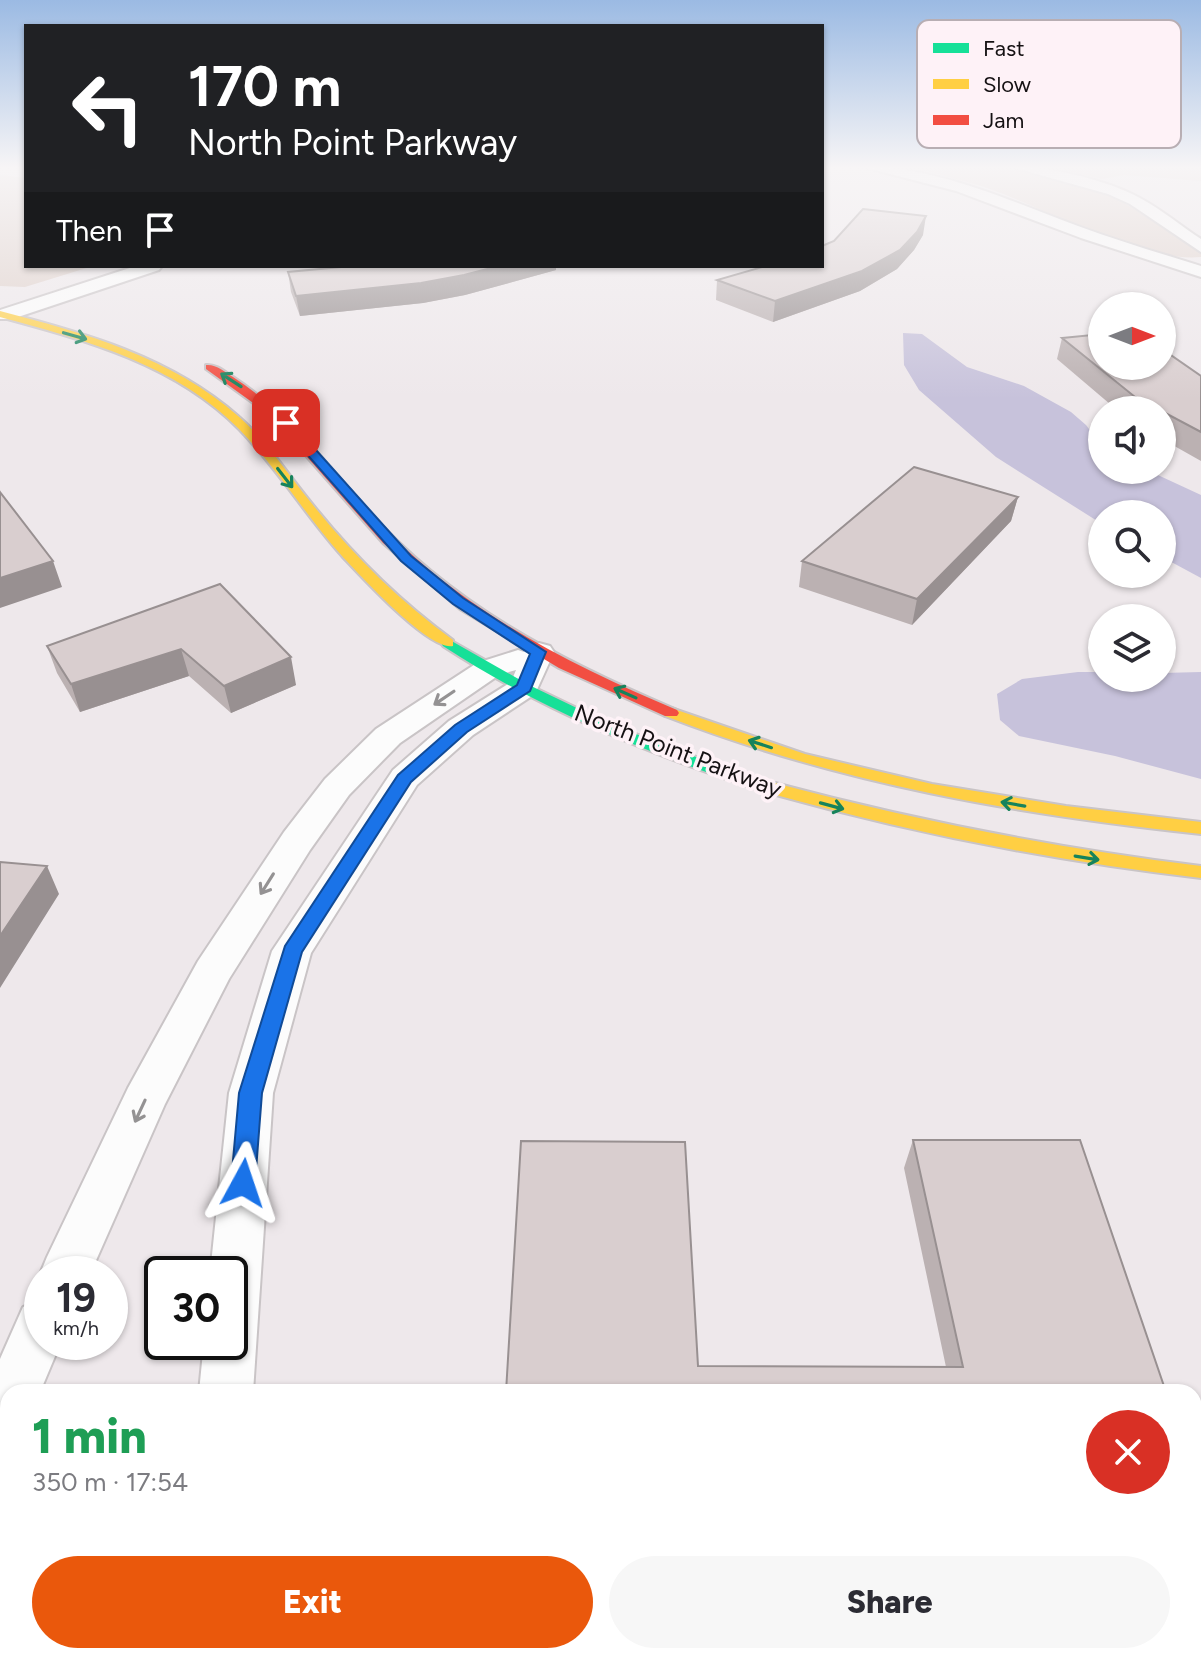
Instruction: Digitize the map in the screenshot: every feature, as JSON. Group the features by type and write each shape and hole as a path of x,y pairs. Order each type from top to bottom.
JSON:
{"street":[{"path":"1114,244 1201,272"},
{"path":"3,305 111,268"},
{"path":"31,305 147,268"},
{"path":"3,305 31,305 123,332"},
{"path":"3,305 129,354 165,370 206,395 246,430 359,568 413,617 488,669 531,670"},
{"name":"North Point Parkway","path":"187,356 242,387 286,423 373,523 431,581 497,628 531,670 598,724 654,747 820,803 968,838 1101,860 1201,872"},
{"path":"73,1256 144,1101 212,972 277,868 337,787 388,736 488,669"},
{"path":"227,1384 251,1093 292,951 405,778 531,670"},
{"name":"North Point Parkway","path":"531,670 648,703 731,735 821,762 937,791 1015,805 1201,828"},
{"path":"16,1384 27,1360"}],"shaded area":[{"path":"0,244 24,244 24,268 87,268 25,287 0,286"},
{"path":"1125,244 1187,244 1201,253 1201,257 1177,257"},
{"path":"903,333 922,334 967,367 1024,386 1071,412 1086,425 1088,484 1176,483 1201,495 1201,578 1176,565 1176,500 1088,500 1088,515 996,457 919,390 904,365"},
{"path":"1088,672 1088,692 1176,692 1176,673 1201,672 1201,779 1115,756 1019,736 1000,720 997,694 1022,679"}],"building":[{"path":"906,244 862,271 775,301 717,280 759,268 824,268 824,245"},
{"path":"331,268 491,268 421,283 296,296 288,272"},
{"path":"1088,335 1088,359 1062,338"},
{"path":"1176,359 1201,376 1201,432 1176,419 1176,396 1134,396 1114,380 1176,380"},
{"path":"914,467 1018,497 917,599 802,561"},
{"path":"0,492 53,561 0,578"},
{"path":"220,584 291,657 224,686 181,649 71,684 47,646"},
{"path":"0,862 47,866 0,936"},
{"path":"913,1140 1080,1140 1163,1384 506,1384 521,1141 685,1142 698,1366 963,1367"}],"traffic: fast":[{"path":"448,643 563,709 687,760 771,788"}],"traffic: slow":[{"path":"0,314 125,352 155,365 211,399 255,439 321,523 371,579 408,613 448,643"},
{"path":"671,713 799,758 932,790 1066,812 1201,828"},
{"path":"771,788 877,816 984,839 1092,858 1201,872"}],"traffic: jam":[{"path":"210,367 274,413 388,540 465,606 530,647 671,713"}],"route":[{"path":"243,1183 251,1093 292,951 405,778 461,728 524,687 539,652 497,628 431,581 373,523 286,423"}]}
